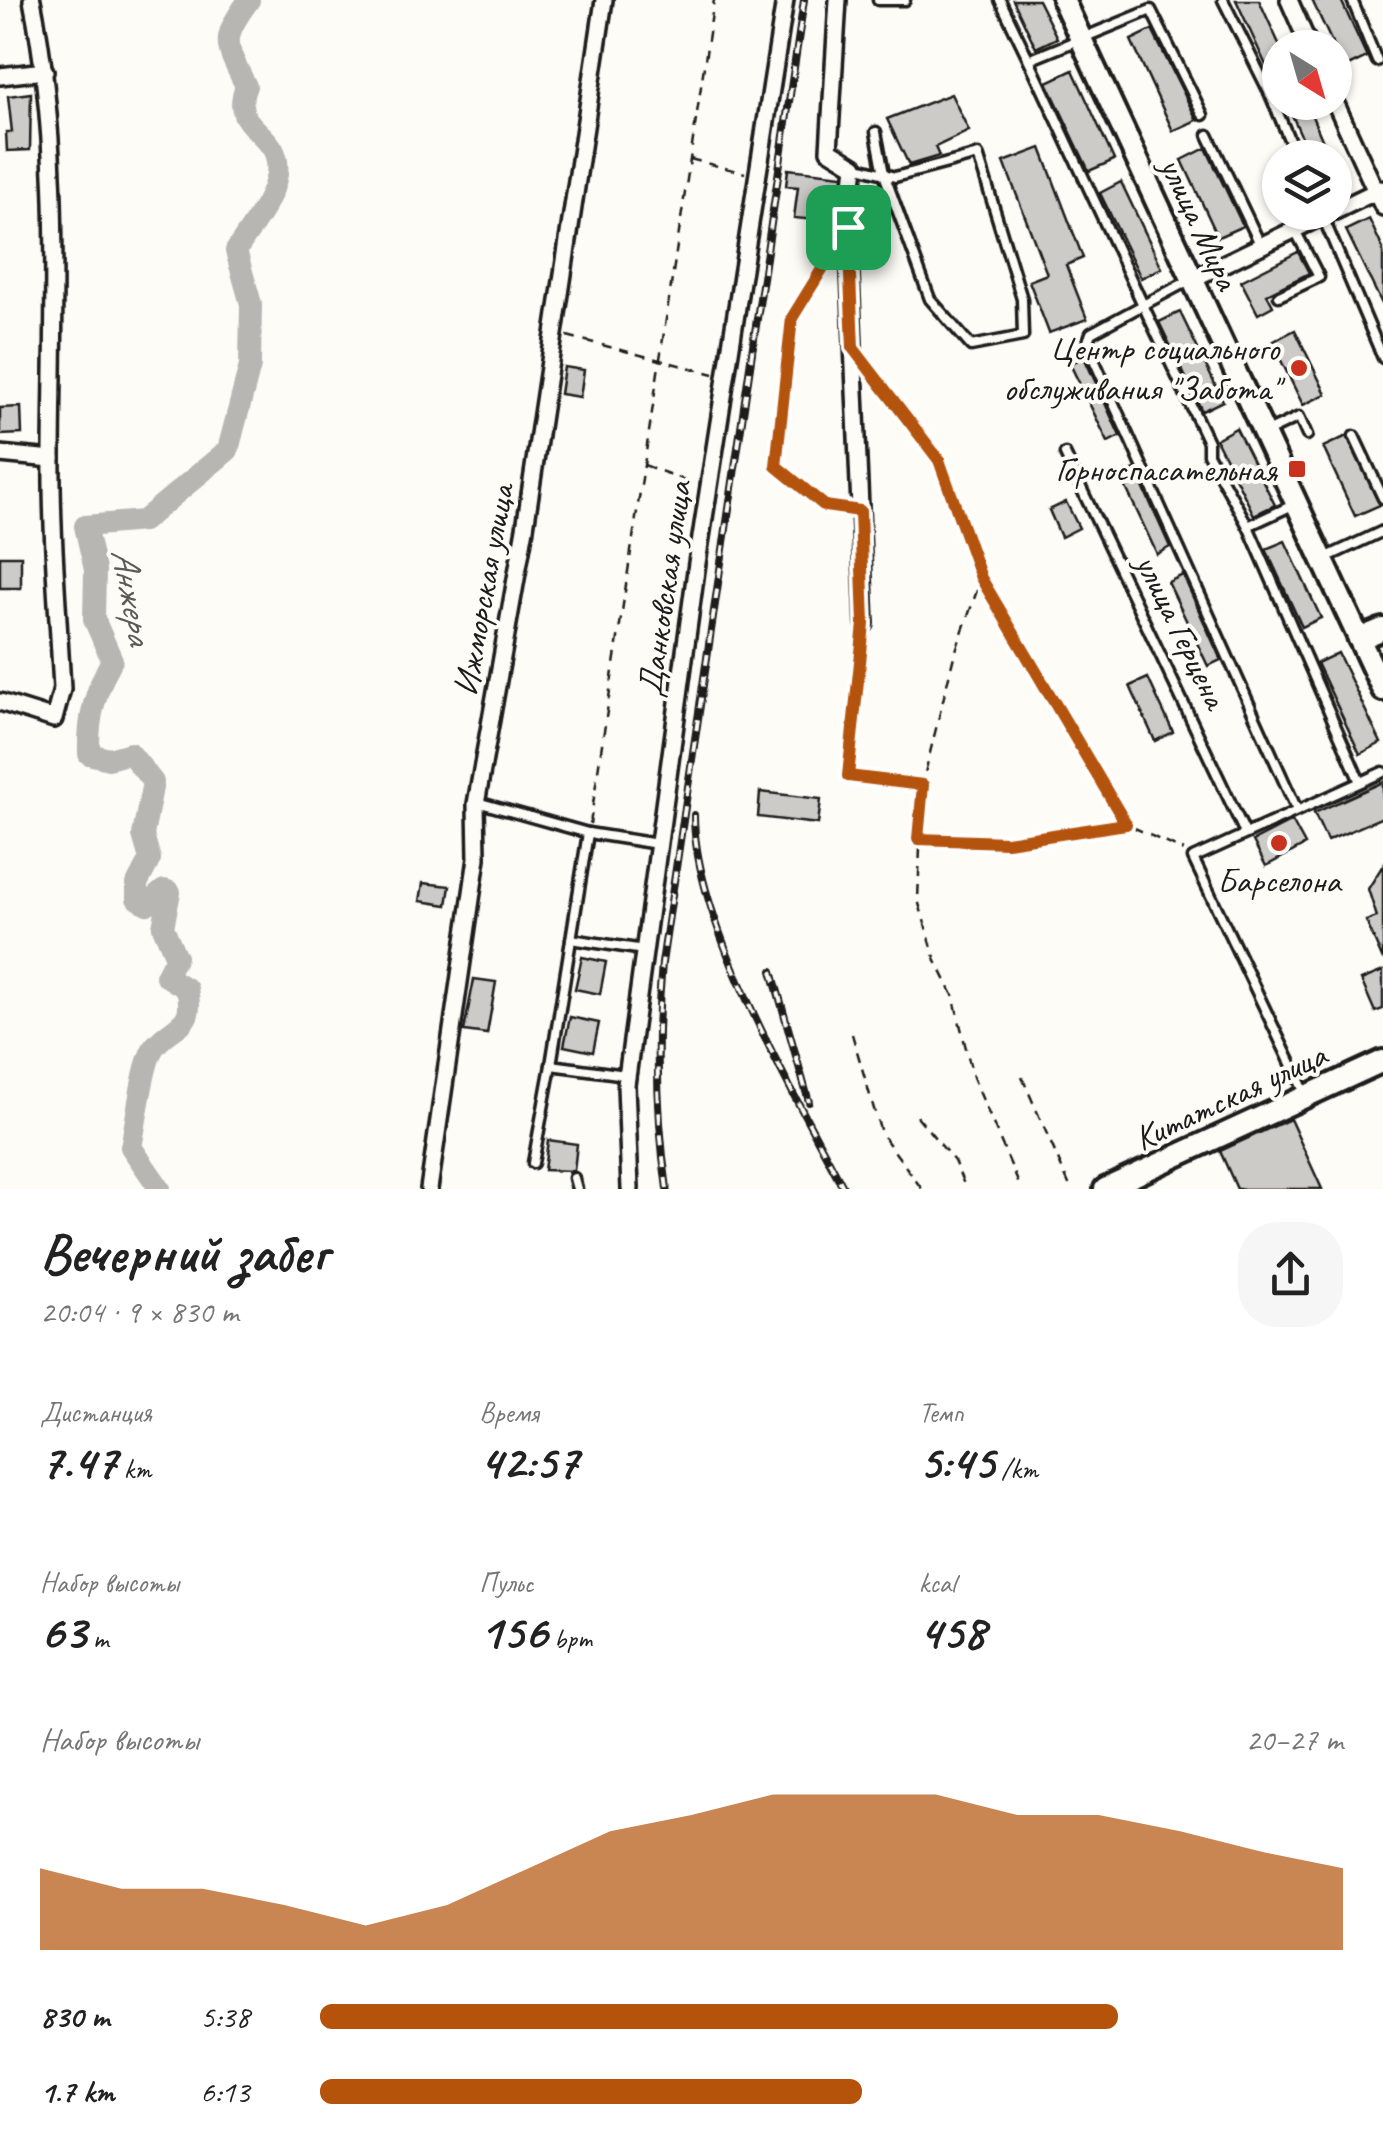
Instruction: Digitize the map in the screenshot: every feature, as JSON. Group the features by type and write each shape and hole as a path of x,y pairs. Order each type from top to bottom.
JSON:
{"main road":[{"name":"улица Мира","path":"1063,0 1383,690"},
{"path":"1359,640 1383,629"},
{"name":"Китатская улица","path":"1105,1189 1383,1061"}],"street":[{"path":"0,702 54,719 62,689 52,459 54,278 45,71 32,0"},
{"name":"Ижморская улица","path":"430,1189 477,858 474,801 554,333 604,0"},
{"name":"Данковская улица","path":"630,1189 627,1076 708,488 785,0"},
{"path":"838,0 829,150 855,166 848,227 864,624"},
{"path":"1288,0 1302,30"},
{"path":"0,76 45,71"},
{"path":"1344,120 1379,190 1383,207"},
{"path":"1352,202 1379,190"},
{"path":"1190,280 1296,230"},
{"path":"0,454 52,459"}],"lane":[{"path":"878,0 905,0"},
{"path":"1000,0 1208,442 1208,454 1248,526 1360,782"},
{"path":"1224,0 1262,76"},
{"path":"1352,0 1377,61"},
{"path":"1029,60 1150,5 1203,115"},
{"path":"855,166 884,174 895,177 978,155 1022,299 1023,336 971,346 930,299 884,174 876,132"},
{"path":"1208,135 1261,246"},
{"path":"1279,296 1319,277 1296,230"},
{"path":"1334,230 1383,358"},
{"path":"1190,280 1091,333 1087,344 1297,810"},
{"path":"1263,434 1299,417 1307,435"},
{"path":"1354,436 1383,498"},
{"name":"улица Герцена","path":"1065,454 1245,833"},
{"path":"1248,526 1296,504"},
{"path":"1322,560 1383,530"},
{"path":"864,624 848,776 923,785"},
{"path":"1307,1097 1194,858 1383,772"},
{"path":"474,801 588,834 658,844"},
{"path":"533,1163 588,834"},
{"path":"572,939 644,950"},
{"path":"552,1065 627,1076"},
{"path":"574,1178 577,1189"}],"path":[{"path":"588,834 714,0"},
{"path":"690,160 756,175"},
{"path":"848,227 792,318 776,466 825,506 860,511"},
{"path":"554,333 725,377"},
{"path":"853,348 939,460 981,578 1126,824 1194,858"},
{"path":"644,465 708,488"},
{"path":"981,578 954,656 923,785 918,900 936,961 953,995 974,1077 1021,1189"},
{"path":"918,839 1007,842 1126,824"},
{"path":"852,1034 881,1133 922,1189"},
{"path":"1022,1078 1071,1189"},
{"path":"917,1116 954,1160 966,1189"}],"building":[{"path":"1013,0 1038,0 1057,38 1036,48"},
{"path":"1236,0 1259,0 1273,30 1262,30 1262,57"},
{"path":"1312,0 1341,0 1367,57 1352,64 1352,30 1326,30"},
{"path":"1152,30 1197,120 1173,131 1131,40"},
{"path":"1073,70 1114,160 1089,171 1047,82"},
{"path":"31,93 30,150 7,151 6,132 12,132 8,96"},
{"path":"951,94 969,131 935,147 939,156 909,165 887,119"},
{"path":"1294,120 1314,120 1322,140 1303,140"},
{"path":"1041,148 1083,258 1066,265 1087,319 1049,333 1029,281 1047,274 1004,162"},
{"path":"1206,148 1243,226 1218,237 1182,160"},
{"path":"788,169 843,175 841,192 829,190 826,221 794,218 798,187 786,186"},
{"path":"1121,182 1162,268 1141,278 1100,193"},
{"path":"1369,219 1383,249 1383,306 1346,230"},
{"path":"1298,252 1309,273 1267,294 1273,306 1258,314 1241,281"},
{"path":"1180,312 1223,401 1202,411 1159,322"},
{"name":"Центр социального обслуживания \"Забота\"","path":"1295,330 1326,394 1303,405 1272,342"},
{"path":"1084,357 1120,436 1108,442 1070,364"},
{"path":"564,367 584,370 580,397 560,394"},
{"path":"21,407 22,434 0,435 0,408"},
{"path":"1236,428 1275,505 1254,515 1216,439"},
{"path":"1347,436 1380,505 1355,516 1323,447"},
{"path":"1135,469 1170,547 1157,554 1120,475"},
{"path":"1066,502 1079,528 1061,537 1049,510"},
{"path":"1285,541 1321,618 1302,627 1266,549"},
{"path":"0,556 21,556 21,588 0,588"},
{"path":"1183,575 1221,660 1208,666 1168,582"},
{"path":"1338,653 1381,743 1360,754 1317,663"},
{"path":"1148,678 1173,732 1155,741 1130,686"},
{"path":"1383,782 1383,817 1327,841 1314,813"},
{"path":"760,792 821,799 818,824 758,817"},
{"name":"Барселона","path":"1292,821 1305,845 1266,866 1253,841"},
{"path":"1383,865 1383,960 1366,921 1377,917 1368,889"},
{"path":"423,883 450,886 447,905 420,901"},
{"path":"582,957 606,962 600,994 575,989"},
{"path":"1383,971 1383,1009 1375,1012 1361,980"},
{"path":"474,979 496,982 487,1034 464,1031"},
{"path":"570,1017 599,1023 593,1052 564,1046"},
{"path":"1290,1119 1322,1189 1237,1189 1220,1151"},
{"path":"548,1140 577,1144 574,1171 544,1170"}],"waterway":[{"name":"Анжера","path":"160,1189 131,1147 151,1053 186,1018 189,1002 187,989 166,976 176,957 163,927 170,892 164,890 147,904 137,898 137,884 150,859 143,835 153,782 130,753 109,759 89,754 94,705 112,660 94,619 95,570 85,526 143,521 228,450 250,366 251,304 236,251 266,204 277,174 272,147 244,113 246,86 230,51 233,24 249,0"}],"railway":[{"path":"667,1189 658,1076 662,963 804,0"},
{"path":"694,815 698,858 728,955 774,1056 844,1189"},
{"path":"772,971 809,1102"}],"place":[{"name":"Центр социального обслуживания \"Забота\"","path":"1299,368"},
{"name":"Горноспасательная","path":"1297,469"},
{"name":"Барселона","path":"1279,843"}],"route":[{"path":"848,227 853,348 939,460 981,578 1126,824 1007,842 918,839 923,785 848,776 864,624 860,511 825,506 776,466 792,318 848,227"}]}
